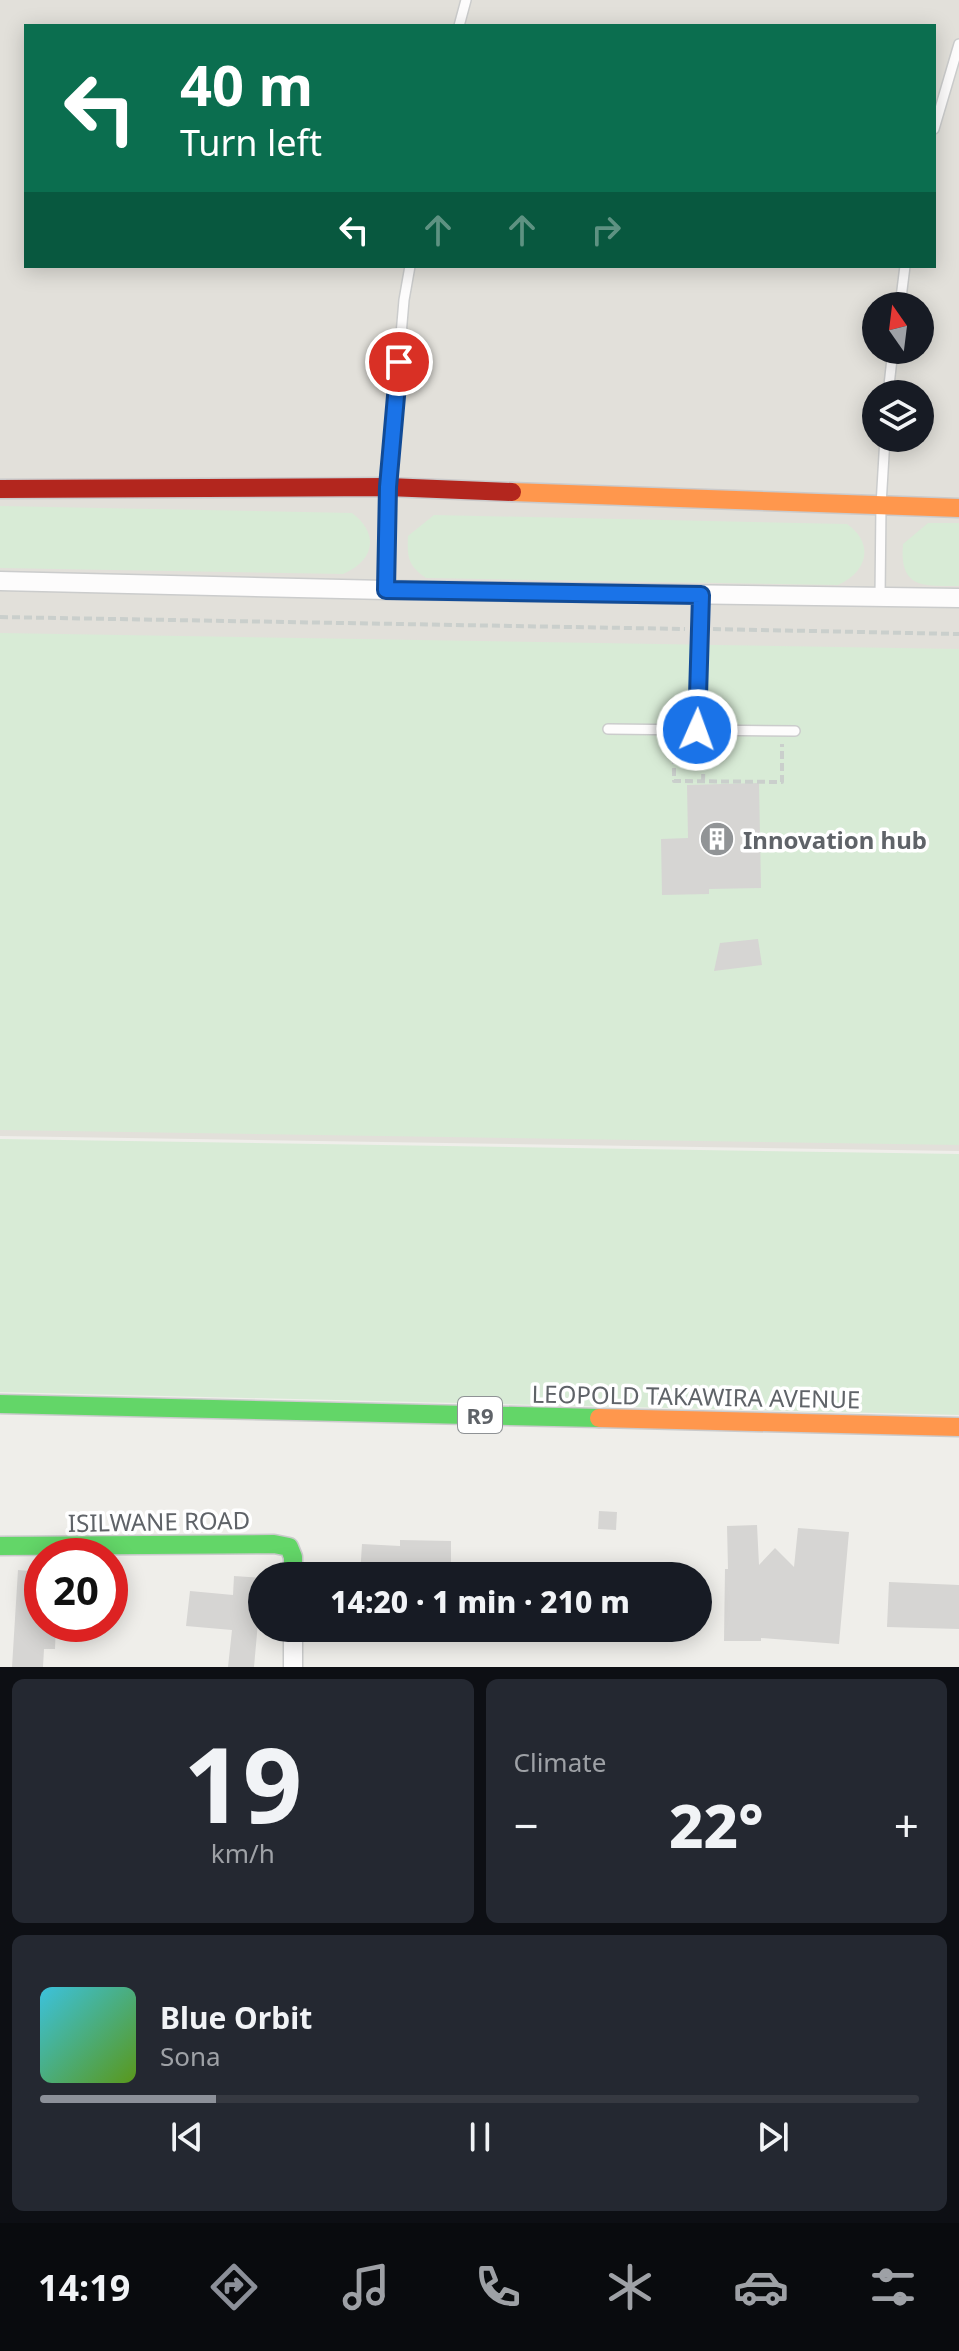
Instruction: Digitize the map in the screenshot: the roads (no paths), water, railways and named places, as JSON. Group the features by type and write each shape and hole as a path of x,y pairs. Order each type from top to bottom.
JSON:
{"main road":[{"path":"0,489 388,487 959,508"},
{"name":"LEOPOLD TAKAWIRA AVENUE","path":"0,1404 959,1427"},
{"name":"ISILWANE ROAD","path":"0,1546 274,1544 289,1547 292,1562"}],"street":[{"path":"0,581 959,598"},
{"path":"293,1642 293,1667"}],"lane":[{"path":"460,24 466,0"},
{"path":"936,122 959,44"},
{"path":"386,590 388,487 404,300 410,268"},
{"path":"902,292 905,268"},
{"path":"880,597 884,452"},
{"path":"697,730 701,595"},
{"path":"608,729 795,731"}],"place":[{"name":"Innovation hub","path":"717,839"}]}
